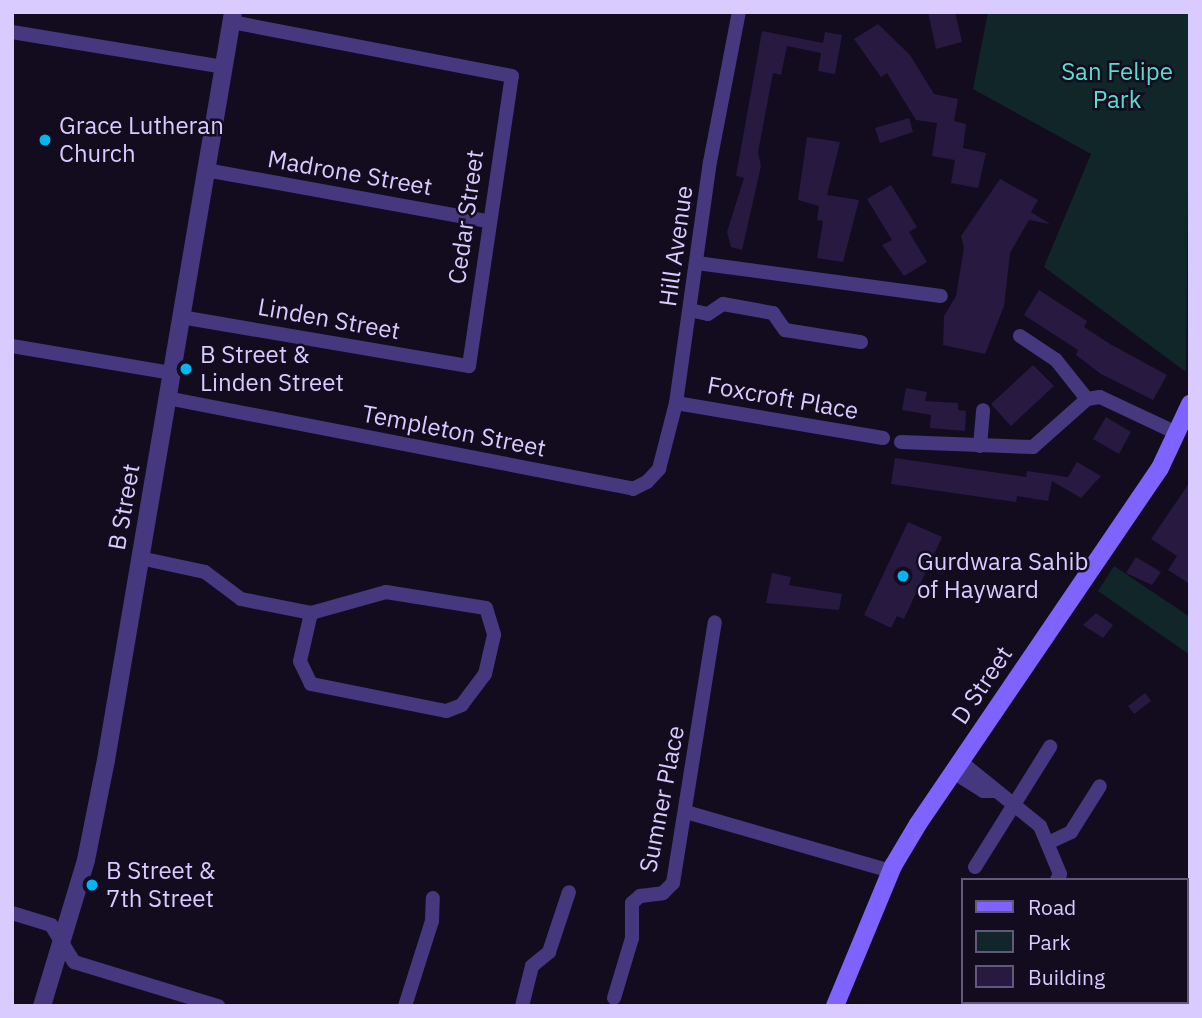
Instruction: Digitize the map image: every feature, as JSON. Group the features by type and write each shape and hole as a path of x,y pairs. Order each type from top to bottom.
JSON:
{"main road":[{"name":"D Street","path":"835,1006 891,871 957,766 1160,468 1190,404"}],"street":[{"name":"Hill Avenue","path":"648,482 659,469 676,402 739,12"},
{"name":"B Street","path":"42,1006 86,860 232,17"},
{"name":"Cedar Street","path":"232,17 512,76 486,221 469,366"},
{"path":"12,32 223,67"},
{"name":"Madrone Street","path":"206,170 486,221"},
{"path":"697,263 941,296"},
{"path":"690,310 708,314 723,304 773,313 785,330 861,342"},
{"name":"Linden Street","path":"181,317 469,366"},
{"path":"1020,335 1056,360 1087,399"},
{"path":"12,346 171,373"},
{"name":"Templeton Street","path":"167,398 633,489 648,482"},
{"path":"901,442 1034,447 1087,399 1109,400 1177,433"},
{"name":"Foxcroft Place","path":"676,402 883,438"},
{"path":"980,446 983,410"},
{"path":"140,558 205,572 241,599 311,613 386,592 486,608 494,635 485,674 462,705 446,711 312,684 300,661 311,613"},
{"name":"Sumner Place","path":"614,998 632,938 632,903 640,896 663,893 673,883 715,622"},
{"path":"975,867 1010,803 1050,747"},
{"path":"957,766 983,791 994,791 1040,826 1050,842 1057,878"},
{"path":"1050,842 1072,832 1100,786"},
{"path":"686,812 891,871"},
{"path":"522,1006 532,965 549,952 569,892"},
{"path":"405,1006 432,921 433,898"},
{"path":"12,913 51,925 74,962 218,1006"}],"green space":[{"name":"San Felipe Park","path":"988,12 1190,12 1186,372 1044,267 1091,154 973,89"},
{"path":"1114,566 1190,617 1190,655 1098,591"}],"building":[{"path":"928,12 955,12 962,42 936,49"},
{"path":"878,24 910,55 934,94 958,99 954,121 966,124 963,148 986,153 978,188 951,183 955,160 932,156 937,123 916,120 887,73 881,77 854,39"},
{"path":"762,31 823,43 825,32 842,35 835,74 818,71 821,53 787,46 781,75 773,73 758,152 761,166 742,250 731,247 727,232 744,178 736,176"},
{"path":"909,118 913,132 880,143 875,128"},
{"path":"807,137 840,142 827,195 859,200 843,262 817,258 823,221 817,220 819,206 798,200"},
{"path":"1000,179 1038,200 1031,212 1050,224 1029,220 1010,253 1004,306 985,354 943,345 944,316 956,296 964,248 961,236"},
{"path":"891,185 917,227 909,232 927,262 904,276 882,245 892,240 867,199"},
{"path":"1039,290 1087,321 1084,327 1167,375 1153,400 1101,374 1076,355 1078,350 1024,315"},
{"path":"1033,365 1054,386 1011,426 991,404"},
{"path":"906,388 927,392 925,401 958,403 958,410 966,411 965,431 930,428 931,415 902,410"},
{"path":"1106,417 1131,432 1119,454 1093,439"},
{"path":"895,458 1026,477 1027,471 1068,477 1077,462 1101,476 1081,498 1052,481 1048,501 1017,496 1016,502 891,484"},
{"path":"1190,482 1190,584 1168,570 1177,556 1151,539"},
{"name":"Gurdwara Sahib of Hayward","path":"908,522 942,537 904,619 897,616 891,628 864,615"},
{"path":"1136,557 1161,572 1152,585 1126,573"},
{"path":"772,573 791,577 789,585 842,594 839,610 766,603"},
{"path":"1096,613 1113,625 1103,638 1083,625"},
{"path":"1145,693 1151,701 1134,714 1128,706"}],"place":[{"name":"Grace Lutheran Church","path":"45,140"},
{"name":"B Street & Linden Street","path":"186,369"},
{"name":"Gurdwara Sahib of Hayward","path":"903,576"},
{"name":"B Street & 7th Street","path":"92,885"}]}
